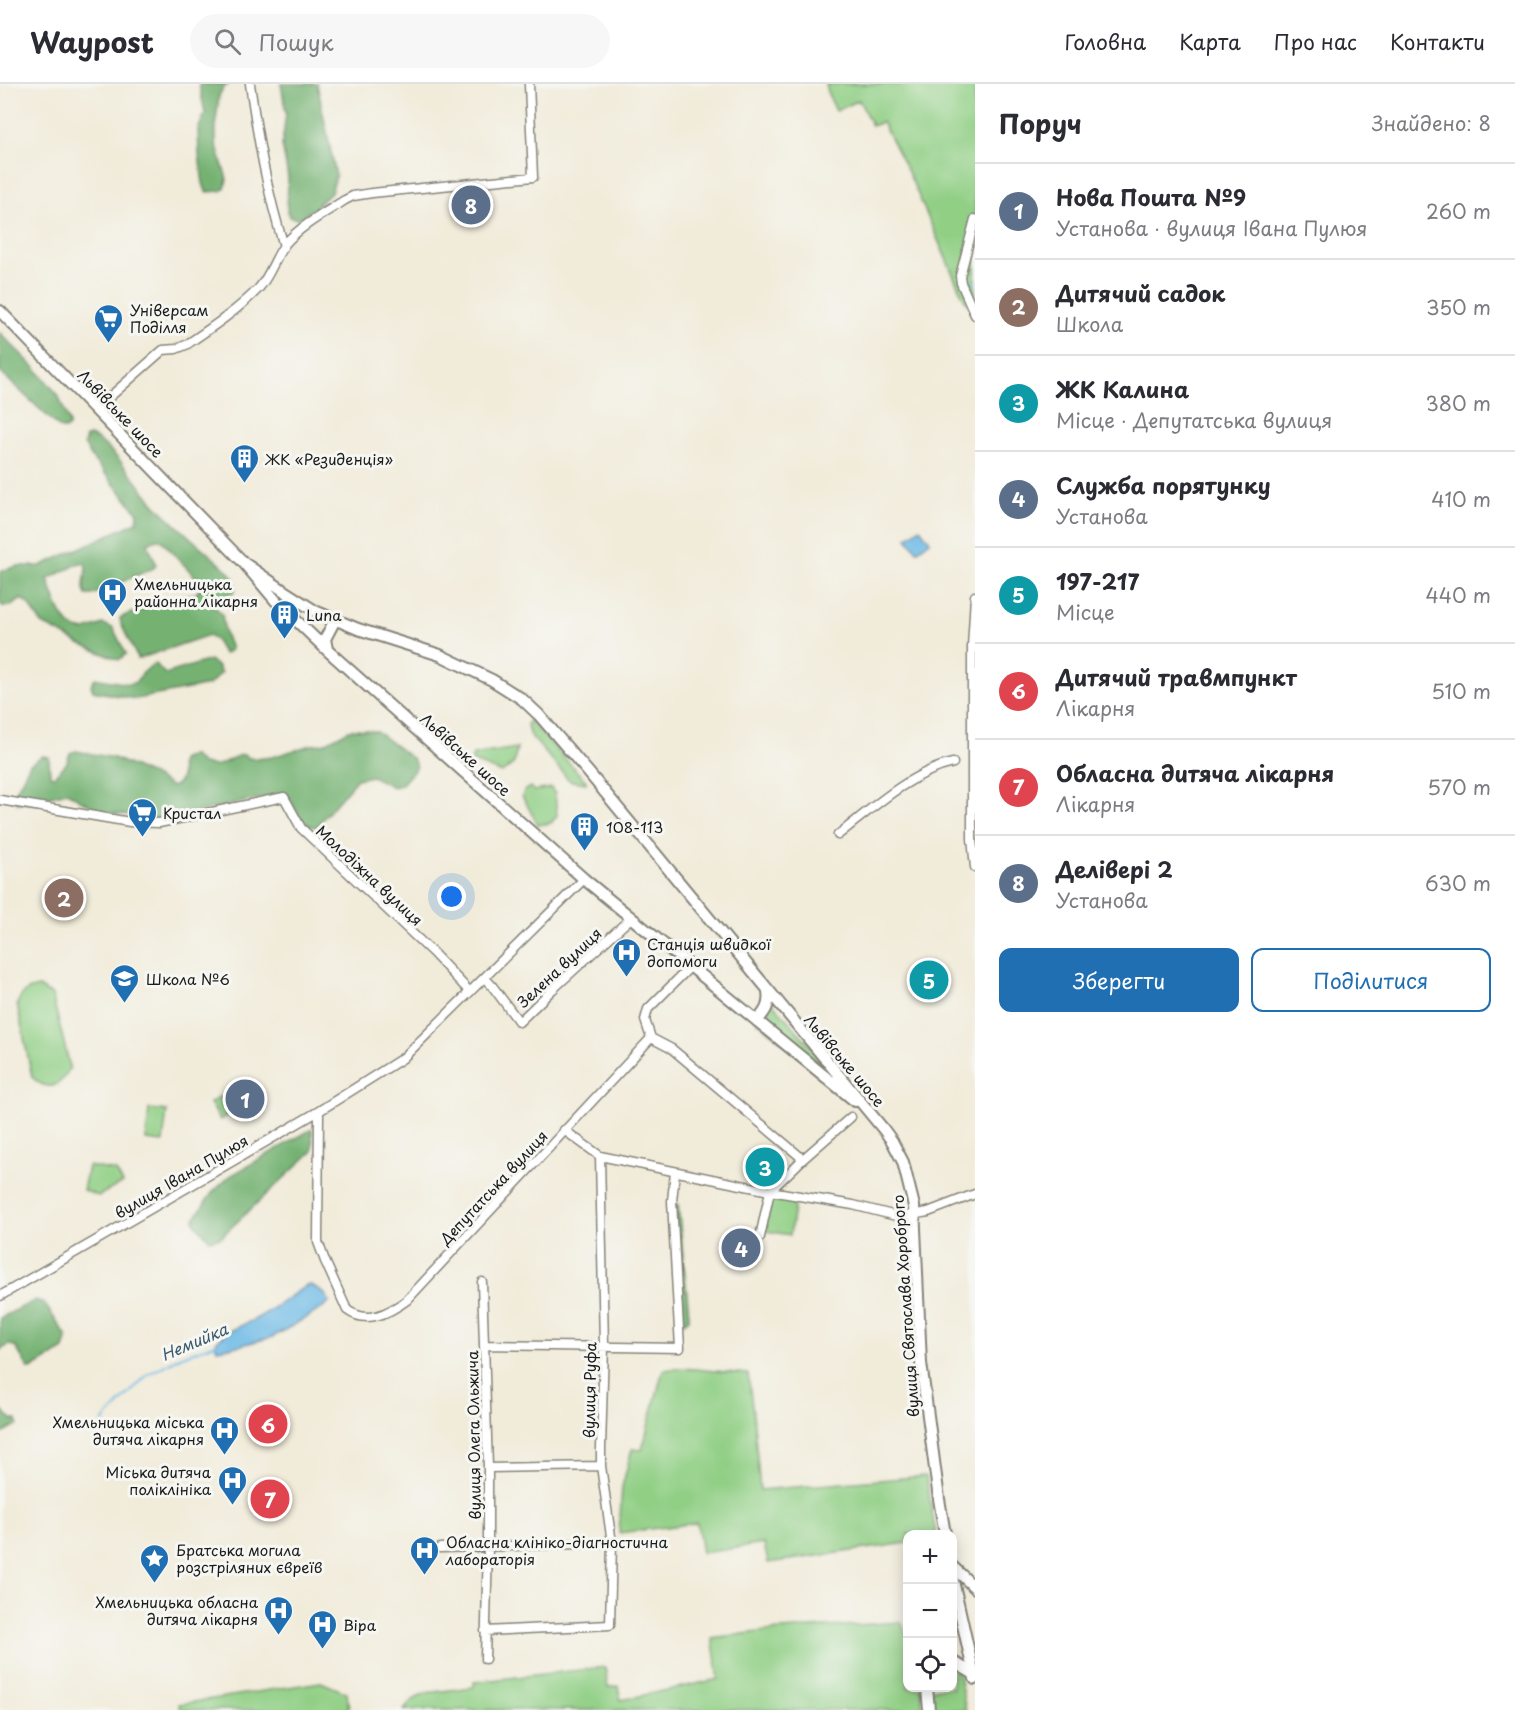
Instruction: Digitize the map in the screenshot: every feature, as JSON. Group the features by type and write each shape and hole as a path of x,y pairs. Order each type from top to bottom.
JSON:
{"main road":[{"name":"Львівське шосе","path":"0,311 244,563 276,602 327,650 584,879 876,1119"},
{"name":"Львівське шосе","path":"244,563 315,611 358,629 440,655 492,680 522,699 539,715 589,773 876,1119"},
{"path":"327,650 325,639 335,620"},
{"path":"757,1021 769,1005 768,991"},
{"name":"вулиця Святослава Хороброго","path":"876,1119 892,1141 903,1162 911,1187 915,1214 921,1363 944,1530"},
{"path":"957,1571 975,1588"},
{"path":"957,1612 975,1679"},
{"path":"957,1664 975,1674"},
{"path":"927,1692 929,1710"}],"street":[{"path":"250,84 260,150 284,246"},
{"path":"96,409 163,350 186,345 247,300 262,285 284,246 293,236 353,196 533,177 529,84"},
{"path":"975,219 960,272 961,283 975,315"},
{"path":"975,596 972,643 972,839 975,867"},
{"path":"838,835 877,804 920,775 953,763"},
{"name":"Молодіжна вулиця","path":"0,800 130,822 159,823 284,797 297,823 308,835 470,992"},
{"name":"вулиця Івана Пулюя","path":"0,1296 158,1206 404,1058 584,879"},
{"name":"Зелена вулиця","path":"484,978 519,1022 632,917"},
{"path":"691,966 648,1009 645,1020 651,1038 672,1049 803,1159"},
{"name":"Депутатська вулиця","path":"319,1111 318,1242 347,1310 354,1315 371,1317 382,1315 407,1300 651,1038"},
{"path":"760,1237 770,1191 851,1117"},
{"path":"564,1130 600,1156 770,1191 853,1205 900,1217 946,1206 975,1194"},
{"name":"вулиця Руфа","path":"485,1631 610,1625 612,1543 601,1467 604,1346 600,1156"},
{"path":"484,1345 680,1348 672,1200 675,1172"},
{"name":"вулиця Олега Ольжича","path":"482,1282 488,1468 485,1659"},
{"path":"488,1468 601,1467"},
{"path":"440,1548 612,1543"}],"green space":[{"path":"199,84 229,84 223,88 219,96 216,121 216,144 227,179 225,188 221,191 206,192 203,183 198,130 205,113"},
{"path":"281,84 317,84 336,176 331,193 298,219 290,217 287,210 288,177 282,145 286,113"},
{"path":"826,84 975,84 975,315 962,295 909,174 882,122 872,126 859,100 836,111"},
{"path":"0,333 58,395 69,422 69,426 65,429 61,429 0,372"},
{"path":"90,436 106,446 161,511 234,579 235,590 232,594 215,597 211,603 222,614 225,633 231,649 225,654 209,635 138,659 120,618 183,596 196,594 200,588 200,582 161,540 156,539 148,543 156,565 154,568 92,595 86,595 84,591 85,563 80,563 48,579 60,611 70,625 84,630 103,624 113,628 126,654 119,660 79,644 42,624 30,606 22,599 11,606 2,606 0,602 1,571 18,566 40,566 137,522 138,513 92,458 84,444 86,437"},
{"path":"210,660 221,673 209,685 136,699 93,691 91,685 95,678 129,684 136,682 153,664 156,664 165,674"},
{"path":"529,720 586,783 568,779 529,734 527,725"},
{"path":"349,730 376,731 413,759 417,767 401,785 393,787 372,776 357,779 316,827 302,819 287,794 164,819 108,813 94,808 67,792 33,803 17,803 13,797 30,764 42,756 49,757 50,775 54,776 66,764 70,753 76,751 114,758 172,787 181,778 181,760 192,755 202,764 216,766 240,755 256,759 272,757 311,745 323,744"},
{"path":"517,748 514,763 502,773 471,761 473,755"},
{"path":"530,787 534,791 551,788 555,794 557,816 551,823 538,825 522,796"},
{"path":"39,987 52,995 70,1067 63,1079 54,1086 44,1085 32,1077 17,1004 25,992"},
{"path":"769,999 876,1119 757,1021"},
{"path":"221,1096 231,1114 220,1120 210,1103"},
{"path":"149,1109 167,1111 163,1142 146,1140"},
{"path":"312,1129 313,1151 221,1237 210,1240 195,1224 194,1219 212,1193 230,1176"},
{"path":"88,1166 116,1171 123,1183 98,1196 83,1190"},
{"path":"770,1197 795,1201 790,1235 765,1231"},
{"path":"676,1204 678,1205 689,1315 689,1319 684,1323 675,1232"},
{"path":"36,1300 44,1303 67,1340 64,1349 29,1369 15,1346 9,1345 0,1350 0,1318"},
{"path":"683,1368 748,1374 760,1490 926,1476 935,1530 903,1530 903,1544 768,1563 764,1544 702,1553 697,1523 619,1533 622,1487 632,1449 642,1450 663,1370"},
{"path":"0,1408 12,1420 17,1420 18,1424 0,1435"},
{"path":"901,1622 903,1627 903,1692 921,1692 923,1710 404,1710 413,1700 425,1693 474,1687 474,1682 605,1667 608,1687 618,1686 621,1700 719,1679 712,1638 767,1631"},
{"path":"957,1670 966,1710 934,1710 932,1692 957,1692"},
{"path":"321,1682 347,1693 349,1710 180,1710 179,1704"}],"water":[{"path":"920,528 930,541 917,551 907,538"},
{"path":"311,1285 327,1297 329,1303 323,1308 273,1337 217,1349 215,1344 224,1335 259,1317"}],"waterway":[{"path":"963,281 975,282"},
{"name":"Немийка","path":"104,1430 106,1418 147,1375 182,1356 218,1343"}],"place":[{"name":"Делівері 2","path":"471,205"},
{"name":"Універсам Поділля","path":"109,344"},
{"name":"ЖК «Резиденція»","path":"244,484"},
{"name":"Хмельницька районна лікарня","path":"113,618"},
{"name":"Luna","path":"285,640"},
{"name":"Кристал","path":"142,838"},
{"name":"108-113","path":"585,852"},
{"name":"Дитячий садок","path":"64,898"},
{"name":"Станція швидкої допомоги","path":"626,978"},
{"name":"197-217","path":"929,980"},
{"name":"Школа №6","path":"125,1004"},
{"name":"Нова Пошта №9","path":"245,1099"},
{"name":"ЖК Калина","path":"765,1167"},
{"name":"Служба порятунку","path":"741,1248"},
{"name":"Дитячий травмпункт","path":"268,1424"},
{"name":"Хмельницька міська дитяча лікарня","path":"225,1456"},
{"name":"Обласна дитяча лікарня","path":"270,1499"},
{"name":"Міська дитяча поліклініка","path":"232,1506"},
{"name":"Обласна клініко-діагностична лабораторія","path":"425,1576"},
{"name":"Братська могила розстріляних євреїв","path":"155,1584"},
{"name":"Хмельницька обласна дитяча лікарня","path":"279,1636"},
{"name":"Віра","path":"322,1650"}]}
